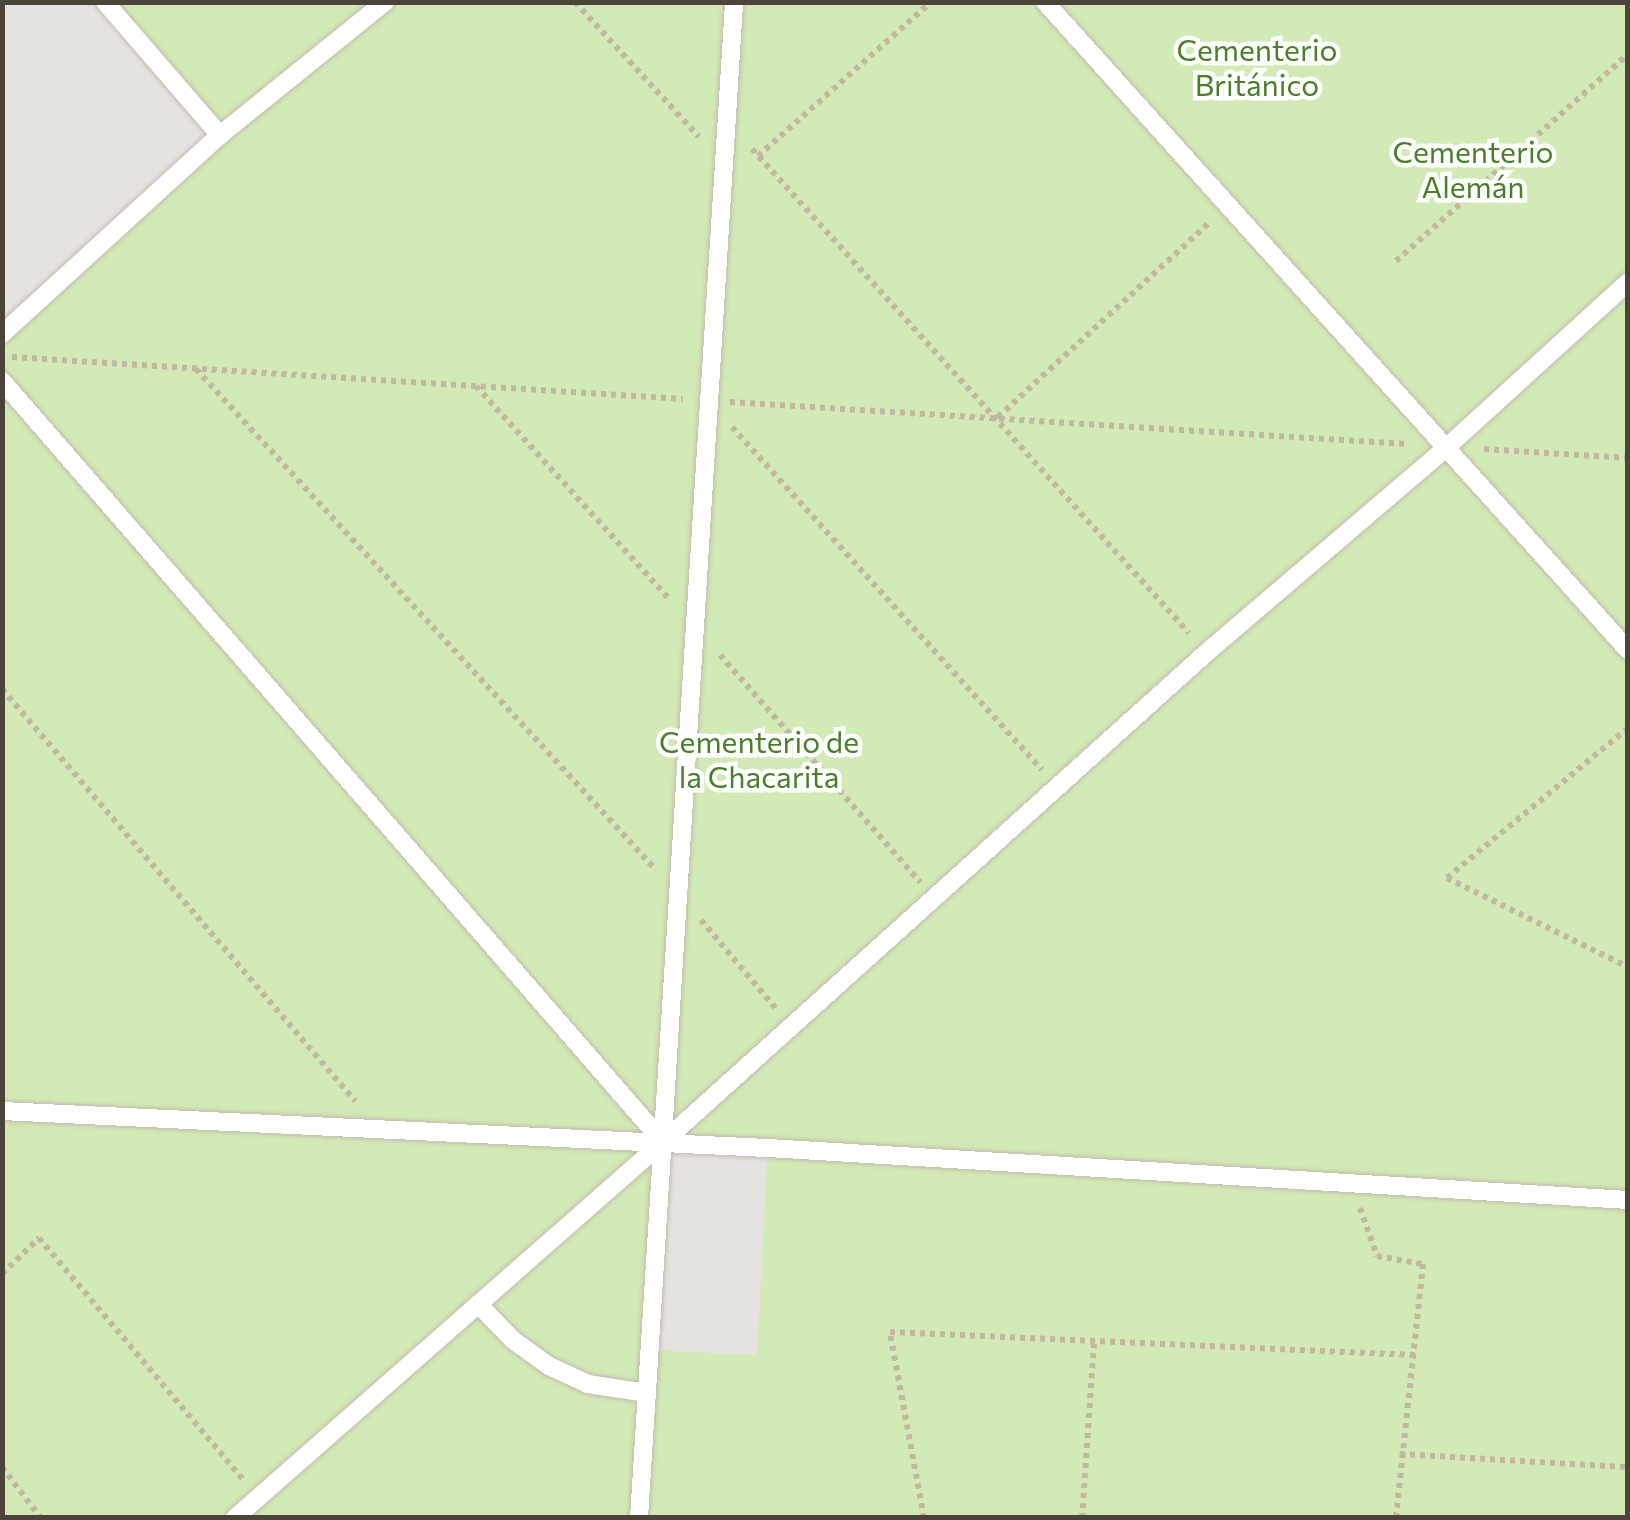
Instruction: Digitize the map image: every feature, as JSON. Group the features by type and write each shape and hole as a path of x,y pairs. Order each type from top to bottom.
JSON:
{"lane":[{"path":"106,2 220,135"},
{"path":"2,334 220,135 385,2"},
{"path":"639,1518 734,2"},
{"path":"1046,2 1628,650"},
{"path":"235,1518 662,1142 1206,653 1448,446 1628,282"},
{"path":"2,381 662,1142"},
{"path":"2,1111 662,1142 1628,1200"},
{"path":"478,1304 513,1340 549,1366 588,1384 647,1393"}],"path":[{"path":"575,2 724,164"},
{"path":"758,156 930,2"},
{"path":"1396,261 1628,54"},
{"path":"726,120 1206,653"},
{"path":"996,418 1229,205"},
{"path":"2,356 1628,458"},
{"path":"196,368 678,894 791,1026"},
{"path":"708,400 1056,786"},
{"path":"2,689 378,1129"},
{"path":"1628,728 1447,878 1628,968"},
{"path":"1352,1183 1378,1256 1423,1264 1396,1518"},
{"path":"2,1274 40,1238 258,1497"},
{"path":"924,1518 890,1332 1415,1355"},
{"path":"1082,1518 1094,1341"},
{"path":"1400,1454 1628,1467"},
{"path":"2,1467 42,1518"}],"green space":[{"name":"Cementerio de la Chacarita","path":"3,3 1627,3 1627,1518 3,1518"}],"shaded area":[{"path":"3,3 105,3 220,135 3,334"},
{"path":"663,1142 768,1147 757,1355 652,1350"}],"park label":[{"name":"Cementerio Británico","path":"1257,66"},
{"name":"Cementerio Alemán","path":"1473,168"}]}
